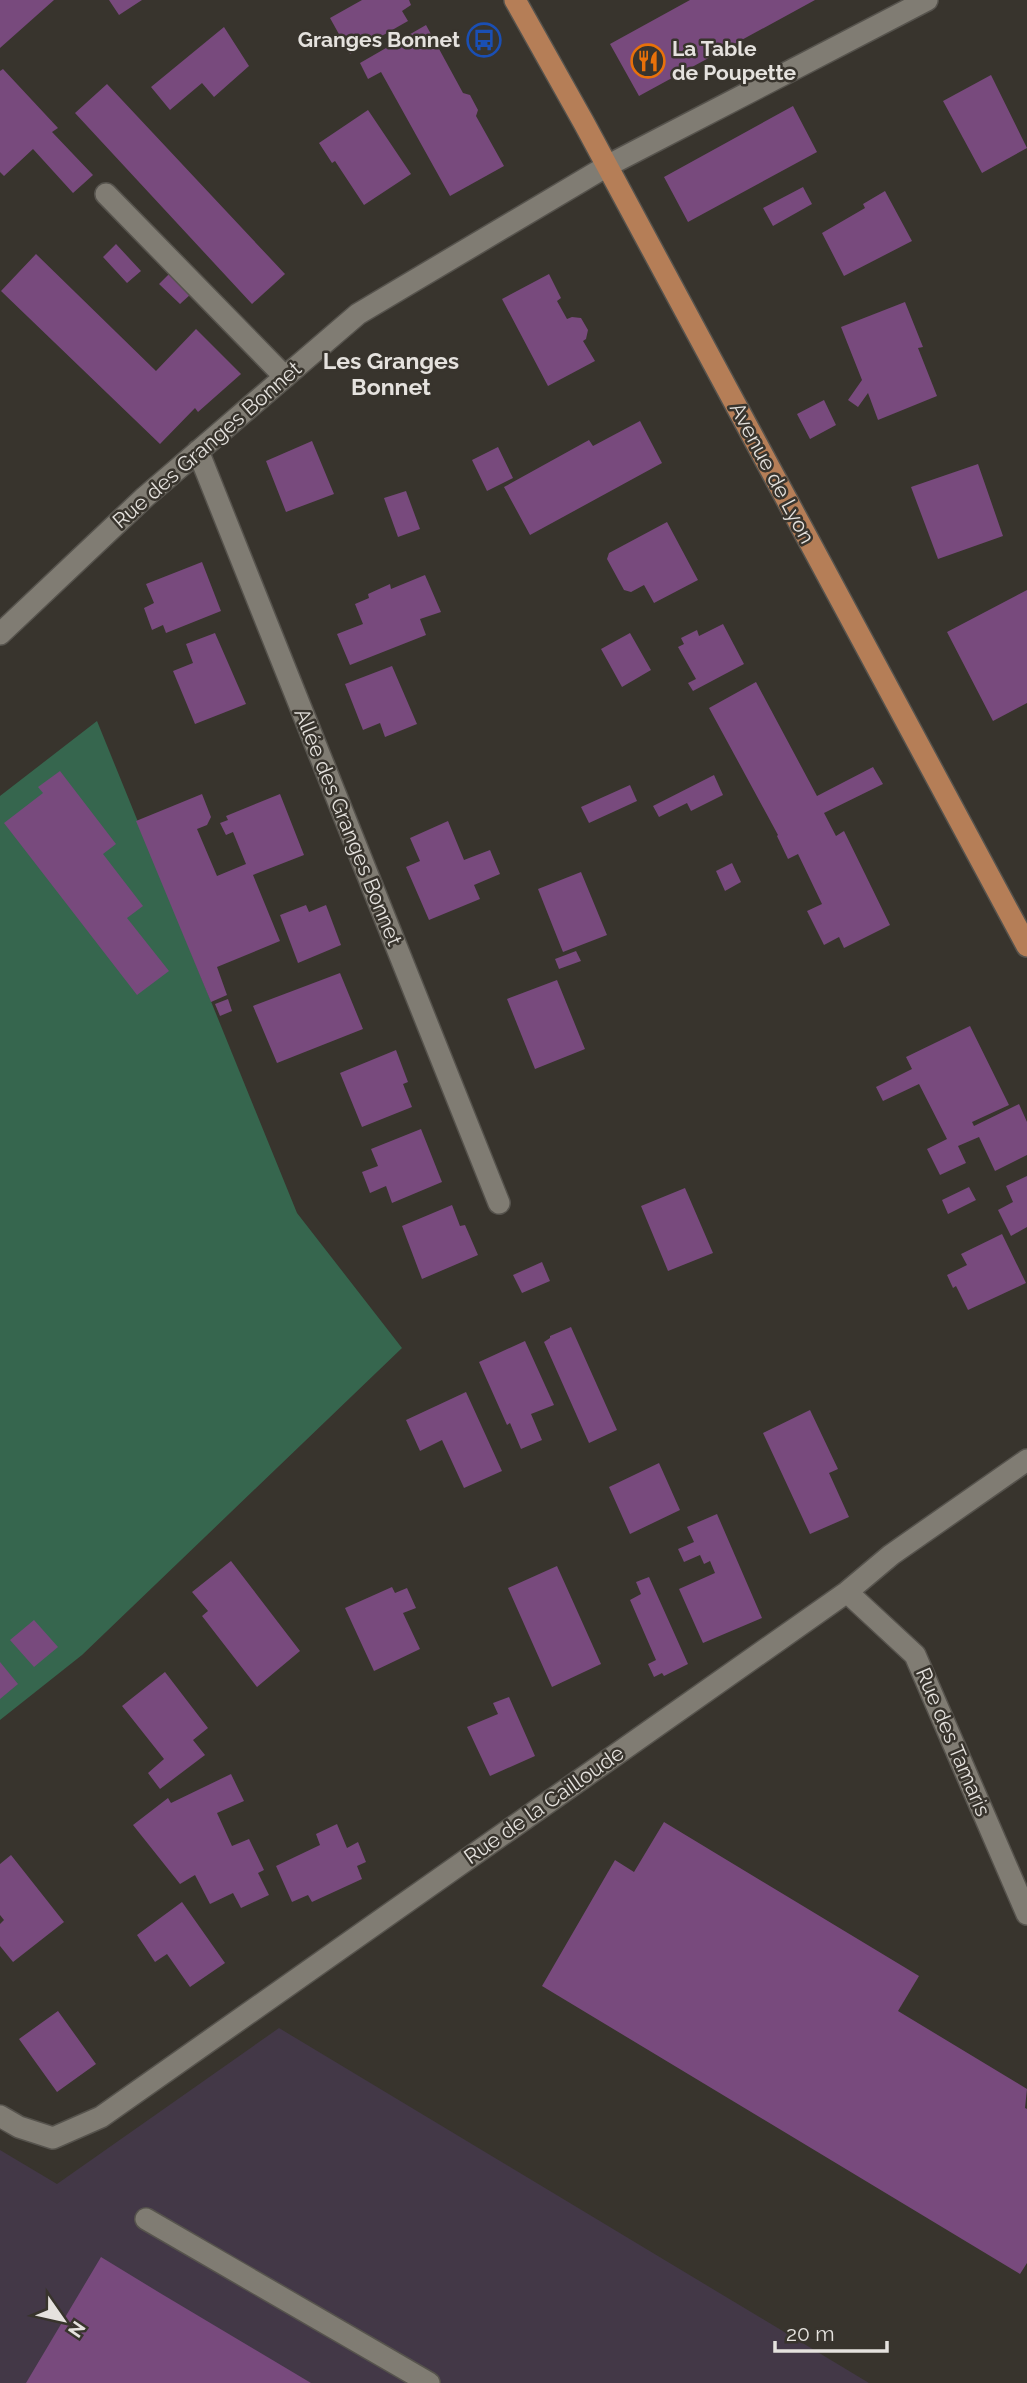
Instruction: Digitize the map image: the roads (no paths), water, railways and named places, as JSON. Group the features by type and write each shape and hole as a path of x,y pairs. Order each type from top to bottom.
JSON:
{"main road":[{"name":"Avenue de Lyon","path":"515,0 1027,946"}],"street":[{"name":"Rue des Granges Bonnet","path":"0,634 145,497 358,314 607,166 927,0"},
{"path":"106,194 285,377"},
{"name":"Allée des Granges Bonnet","path":"198,451 499,1203"},
{"name":"Rue de la Cailloude","path":"0,2116 19,2127 53,2138 102,2117 846,1592 891,1555 1027,1460"},
{"name":"Rue des Tamaris","path":"846,1592 915,1656 1027,1914"},
{"path":"145,2219 429,2383"}],"place":[{"name":"Granges Bonnet","path":"484,40"},
{"name":"La Table de Poupette","path":"648,61"}],"district":[{"name":"Les Granges Bonnet","path":"391,374"}]}
